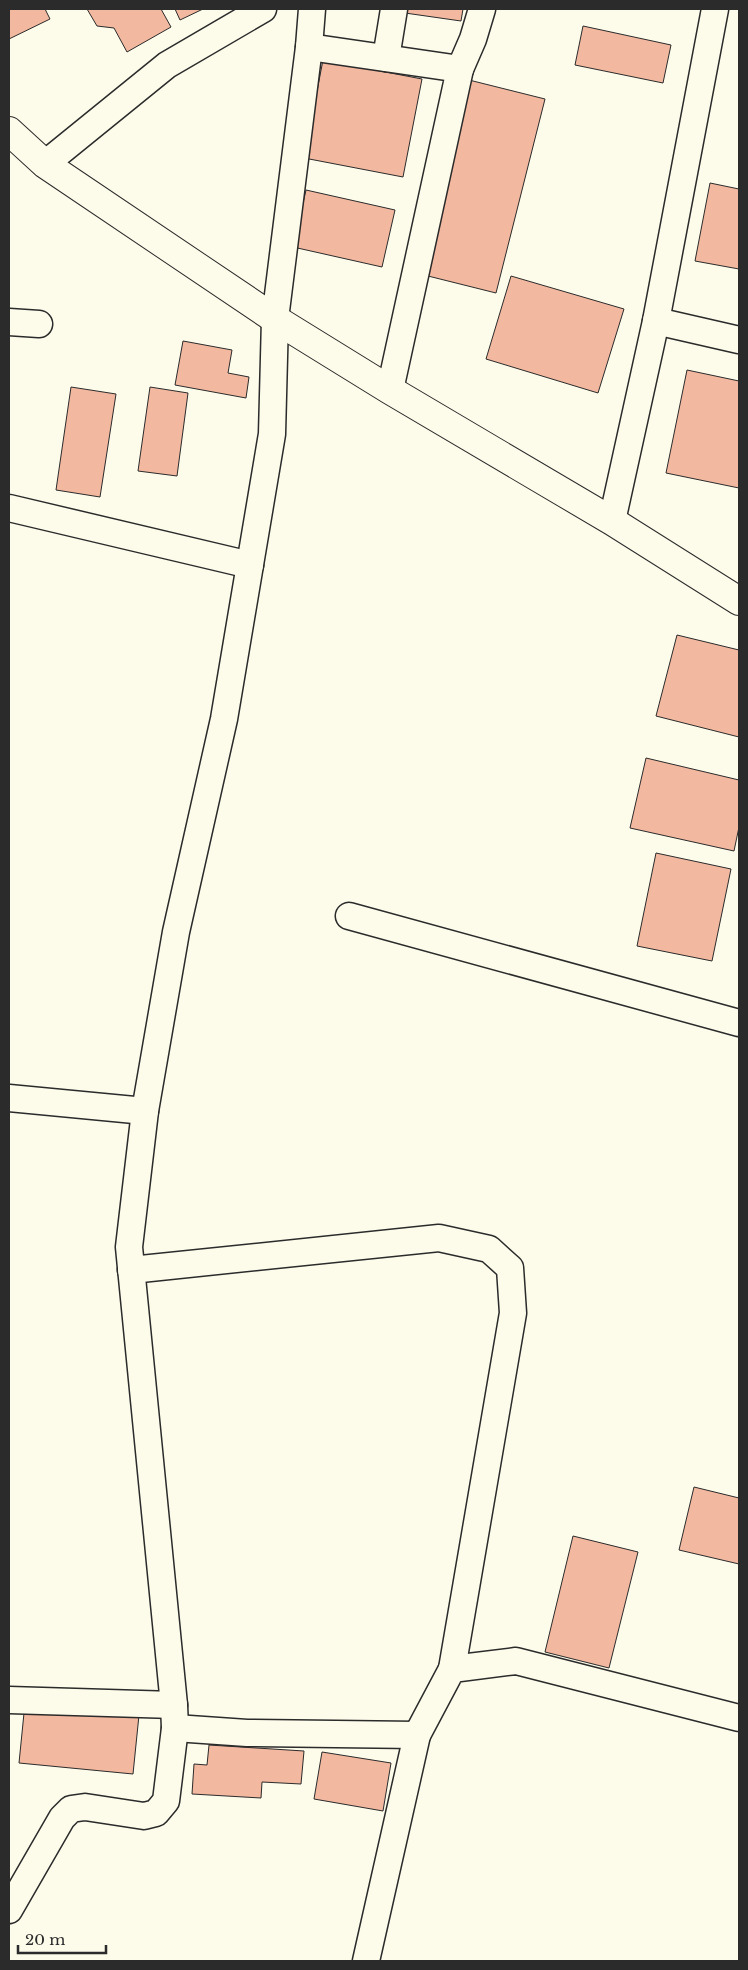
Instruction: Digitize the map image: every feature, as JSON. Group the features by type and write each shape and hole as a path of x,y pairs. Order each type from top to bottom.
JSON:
{"street":[{"path":"45,164 167,65 263,9"},
{"path":"9,1910 62,1818 71,1809 85,1807 144,1816 156,1813 166,1801 174,1717 129,1247 145,1111 176,932 224,719 272,434 275,319 309,47 312,9"},
{"path":"386,58 394,9"},
{"path":"390,390 460,70 473,39 482,9"},
{"path":"612,521 656,321 715,9"},
{"path":"309,47 460,70"},
{"path":"9,131 45,164 275,319 390,390 612,521 739,601"},
{"path":"656,321 739,340"},
{"path":"9,322 39,324"},
{"path":"9,508 250,565"},
{"path":"349,916 739,1023"},
{"path":"9,1098 145,1111"},
{"path":"131,1270 439,1238 489,1249 510,1268 513,1314 452,1669 417,1735 366,1961"},
{"path":"452,1669 516,1661 739,1718"},
{"path":"9,1700 174,1717 247,1733 417,1735"}],"building":[{"path":"9,9 45,9 50,19 9,39"},
{"path":"87,9 161,9 171,27 127,52 114,28 97,26"},
{"path":"175,9 203,9 180,20"},
{"path":"405,9 463,9 461,21 405,13"},
{"path":"583,26 671,45 663,83 575,65"},
{"path":"323,60 422,79 403,177 304,158"},
{"path":"469,80 545,99 496,293 420,274"},
{"path":"710,183 739,189 739,269 695,261"},
{"path":"306,190 395,210 382,267 293,247"},
{"path":"511,276 624,309 598,393 486,359"},
{"path":"183,341 232,350 228,373 249,377 246,398 175,385"},
{"path":"687,370 739,381 739,488 666,473"},
{"path":"71,387 116,394 100,497 56,490"},
{"path":"150,387 188,393 177,476 138,471"},
{"path":"677,635 739,650 739,737 656,716"},
{"path":"646,758 739,780 739,827 734,851 630,828"},
{"path":"656,853 731,869 712,961 637,946"},
{"path":"694,1487 739,1498 739,1564 679,1550"},
{"path":"573,1536 638,1552 609,1668 545,1652"},
{"path":"25,1703 139,1715 133,1774 19,1763"},
{"path":"209,1745 304,1751 301,1784 262,1782 261,1798 192,1794 194,1764 207,1765"},
{"path":"322,1752 391,1763 383,1811 314,1799"}]}
